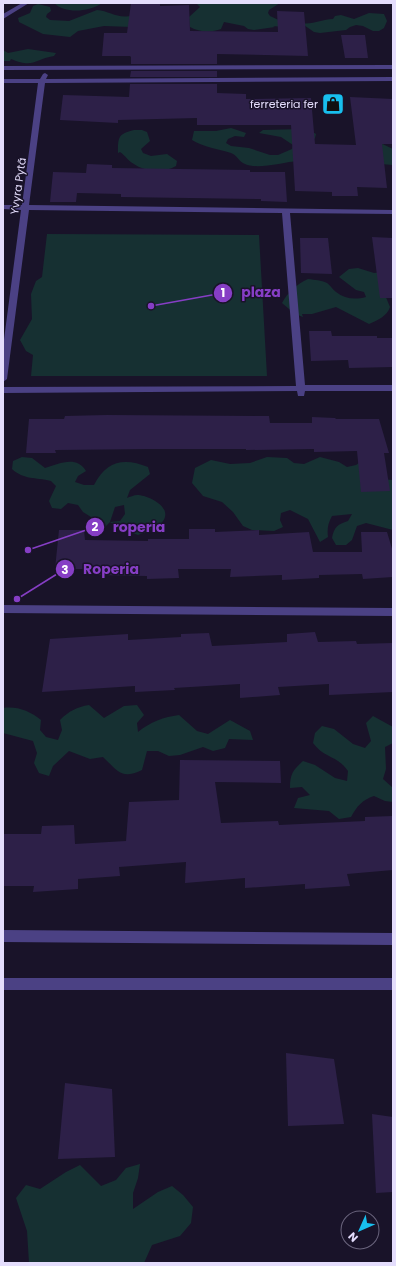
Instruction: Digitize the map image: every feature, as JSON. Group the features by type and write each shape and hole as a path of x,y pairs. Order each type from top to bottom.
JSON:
{"street":[{"path":"3,17 26,3"},
{"path":"3,68 393,67"},
{"name":"Yvyra Pytã","path":"3,379 42,81 48,68"},
{"path":"3,81 393,79"},
{"path":"3,206 393,212"},
{"path":"286,210 301,391"},
{"path":"3,390 301,391 393,388"},
{"path":"3,609 393,612"},
{"path":"3,936 393,939"},
{"path":"3,984 393,984"}],"green space":[{"path":"54,3 102,3 84,10 71,10 59,7"},
{"path":"196,3 280,3 269,10 268,13 270,16 285,23 284,27 273,26 275,27 254,30 248,29 244,26 224,22 221,29 201,31 190,27 189,17 200,7"},
{"path":"38,4 50,7 51,11 46,17 50,20 69,21 97,10 119,16 133,15 132,27 104,26 78,31 70,37 43,34 19,22 18,18 30,13 33,6"},
{"path":"369,13 384,14 387,21 384,28 379,31 373,31 363,26 356,25 346,30 320,33 314,32 301,23 333,19 335,16 341,15 354,19"},
{"path":"28,49 56,53 54,56 29,63 11,59 10,61 3,61 3,50 8,53"},
{"path":"231,128 246,133 244,137 235,136 228,139 226,143 231,146 249,148 270,155 278,155 292,149 293,145 281,137 259,133 263,130 303,129 316,134 315,138 298,161 263,166 250,166 241,162 231,153 206,146 192,140 194,131 216,131"},
{"path":"134,130 142,130 147,132 150,141 141,149 143,153 151,156 167,154 177,161 176,166 161,171 144,169 130,161 120,152 118,153 118,143 120,137 125,133"},
{"path":"374,140 393,149 393,165 381,164"},
{"path":"47,234 259,235 267,376 31,376 33,355 26,351 20,340 32,319 31,294 36,281 42,277"},
{"path":"358,268 374,273 384,272 385,295 390,307 384,315 369,324 336,307 312,314 302,314 303,317 295,314 282,303 293,289 308,279 327,283 336,292 347,297 354,299 366,297 364,292 356,290 339,277 349,269"},
{"path":"22,457 32,458 45,468 67,462 77,463 86,471 78,476 75,482 84,485 94,485 104,471 116,463 131,462 148,467 150,474 130,490 127,498 137,495 147,497 162,507 165,511 165,516 161,524 152,530 138,535 119,528 110,522 103,529 95,525 91,517 83,512 78,505 68,503 61,509 52,508 49,501 56,486 51,481 25,477 16,473 12,469 13,461","holes":["124,505 125,514 120,521 110,522 115,507"]},
{"path":"267,457 287,458 294,463 304,464 320,457 339,462 347,467 356,465 363,460 380,479 393,480 393,530 366,523 357,526 352,540 346,545 336,545 332,538 335,529 342,523 348,521 352,514 332,516 328,526 328,537 320,542 308,519 290,510 281,513 280,520 283,527 274,531 252,530 243,526 233,512 222,502 203,496 192,483 195,468 211,460 230,464 250,463"},
{"path":"89,705 104,718 124,706 137,705 144,715 137,723 138,732 157,720 179,715 197,731 208,734 230,720 250,731 253,740 229,739 225,748 213,751 203,747 180,755 169,756 158,751 147,751 142,770 129,774 124,774 116,770 103,757 90,759 69,751 53,766 49,776 39,773 34,763 37,753 33,741 3,733 3,708 23,710 32,714 41,720 40,730 46,737 58,740 62,730 60,720 73,710"},
{"path":"373,716 393,727 393,743 385,747 386,769 383,779 393,788 393,802 385,801 374,796 366,799 360,804 351,817 339,819 329,811 294,808 298,798 310,795 302,787 290,788 293,773 303,761 315,765 335,778 347,781 348,771 344,766 340,762 322,752 313,743 315,733 322,726 334,729 353,744 365,748 371,741 366,723"},
{"path":"140,1164 138,1178 133,1193 133,1209 158,1192 172,1186 183,1195 193,1207 191,1223 180,1236 152,1245 144,1263 29,1263 27,1231 16,1198 26,1185 40,1189 66,1172 80,1165 101,1186 116,1180 126,1168"}],"building":[{"path":"131,3 160,3 160,6 189,5 190,31 278,32 277,11 304,12 308,56 217,54 217,64 131,64 130,56 102,56 104,33 127,33"},
{"path":"341,35 365,35 368,58 345,58"},
{"path":"131,71 217,71 217,77 130,77"},
{"path":"130,84 217,84 217,93 246,94 246,99 311,98 315,144 356,145 350,97 393,99 393,144 382,144 387,188 357,187 358,196 332,196 332,192 295,191 291,125 197,125 197,118 118,120 118,123 60,120 63,95 129,97"},
{"path":"87,164 112,165 112,168 285,172 287,202 261,201 261,199 121,197 121,194 77,193 76,202 50,202 53,172 86,173"},
{"path":"372,237 393,238 393,298 380,298"},
{"path":"300,238 328,238 332,274 301,273"},
{"path":"309,331 331,331 332,336 377,336 377,338 393,338 393,367 349,368 348,360 311,361"},
{"path":"65,416 269,416 270,423 312,423 312,417 336,419 379,419 389,453 384,453 390,491 361,492 357,451 314,452 314,449 150,449 55,450 56,453 26,453 29,419 64,419"},
{"path":"189,529 215,529 215,532 259,530 259,535 309,532 313,552 362,552 361,532 387,532 393,552 393,577 363,579 362,574 319,575 319,578 282,580 282,575 230,577 231,569 178,569 179,578 147,579 147,576 95,575 96,569 55,569 59,530 84,530 85,540 148,541 148,539 189,539"},
{"path":"315,632 318,642 356,641 357,644 393,643 393,692 329,695 329,684 278,687 280,695 240,698 240,684 135,692 135,686 42,692 50,639 128,634 128,640 181,637 181,634 209,633 212,646 287,642 287,634"},
{"path":"180,760 280,761 281,783 215,782 221,823 278,821 279,825 365,821 365,817 393,816 393,870 347,874 350,886 305,889 305,884 245,888 245,878 185,883 186,862 119,867 120,876 78,879 78,889 33,892 34,886 3,886 3,834 41,834 42,826 74,825 75,844 126,841 129,802 179,800"},
{"path":"286,1053 334,1059 344,1124 288,1126"},
{"path":"65,1083 112,1089 115,1157 58,1159"},
{"path":"372,1114 393,1117 393,1192 376,1193"}],"place":[{"name":"ferreteria fer","path":"333,104"},
{"name":"plaza","path":"151,306"},
{"name":"roperia","path":"28,550"},
{"name":"Roperia","path":"17,599"}]}
